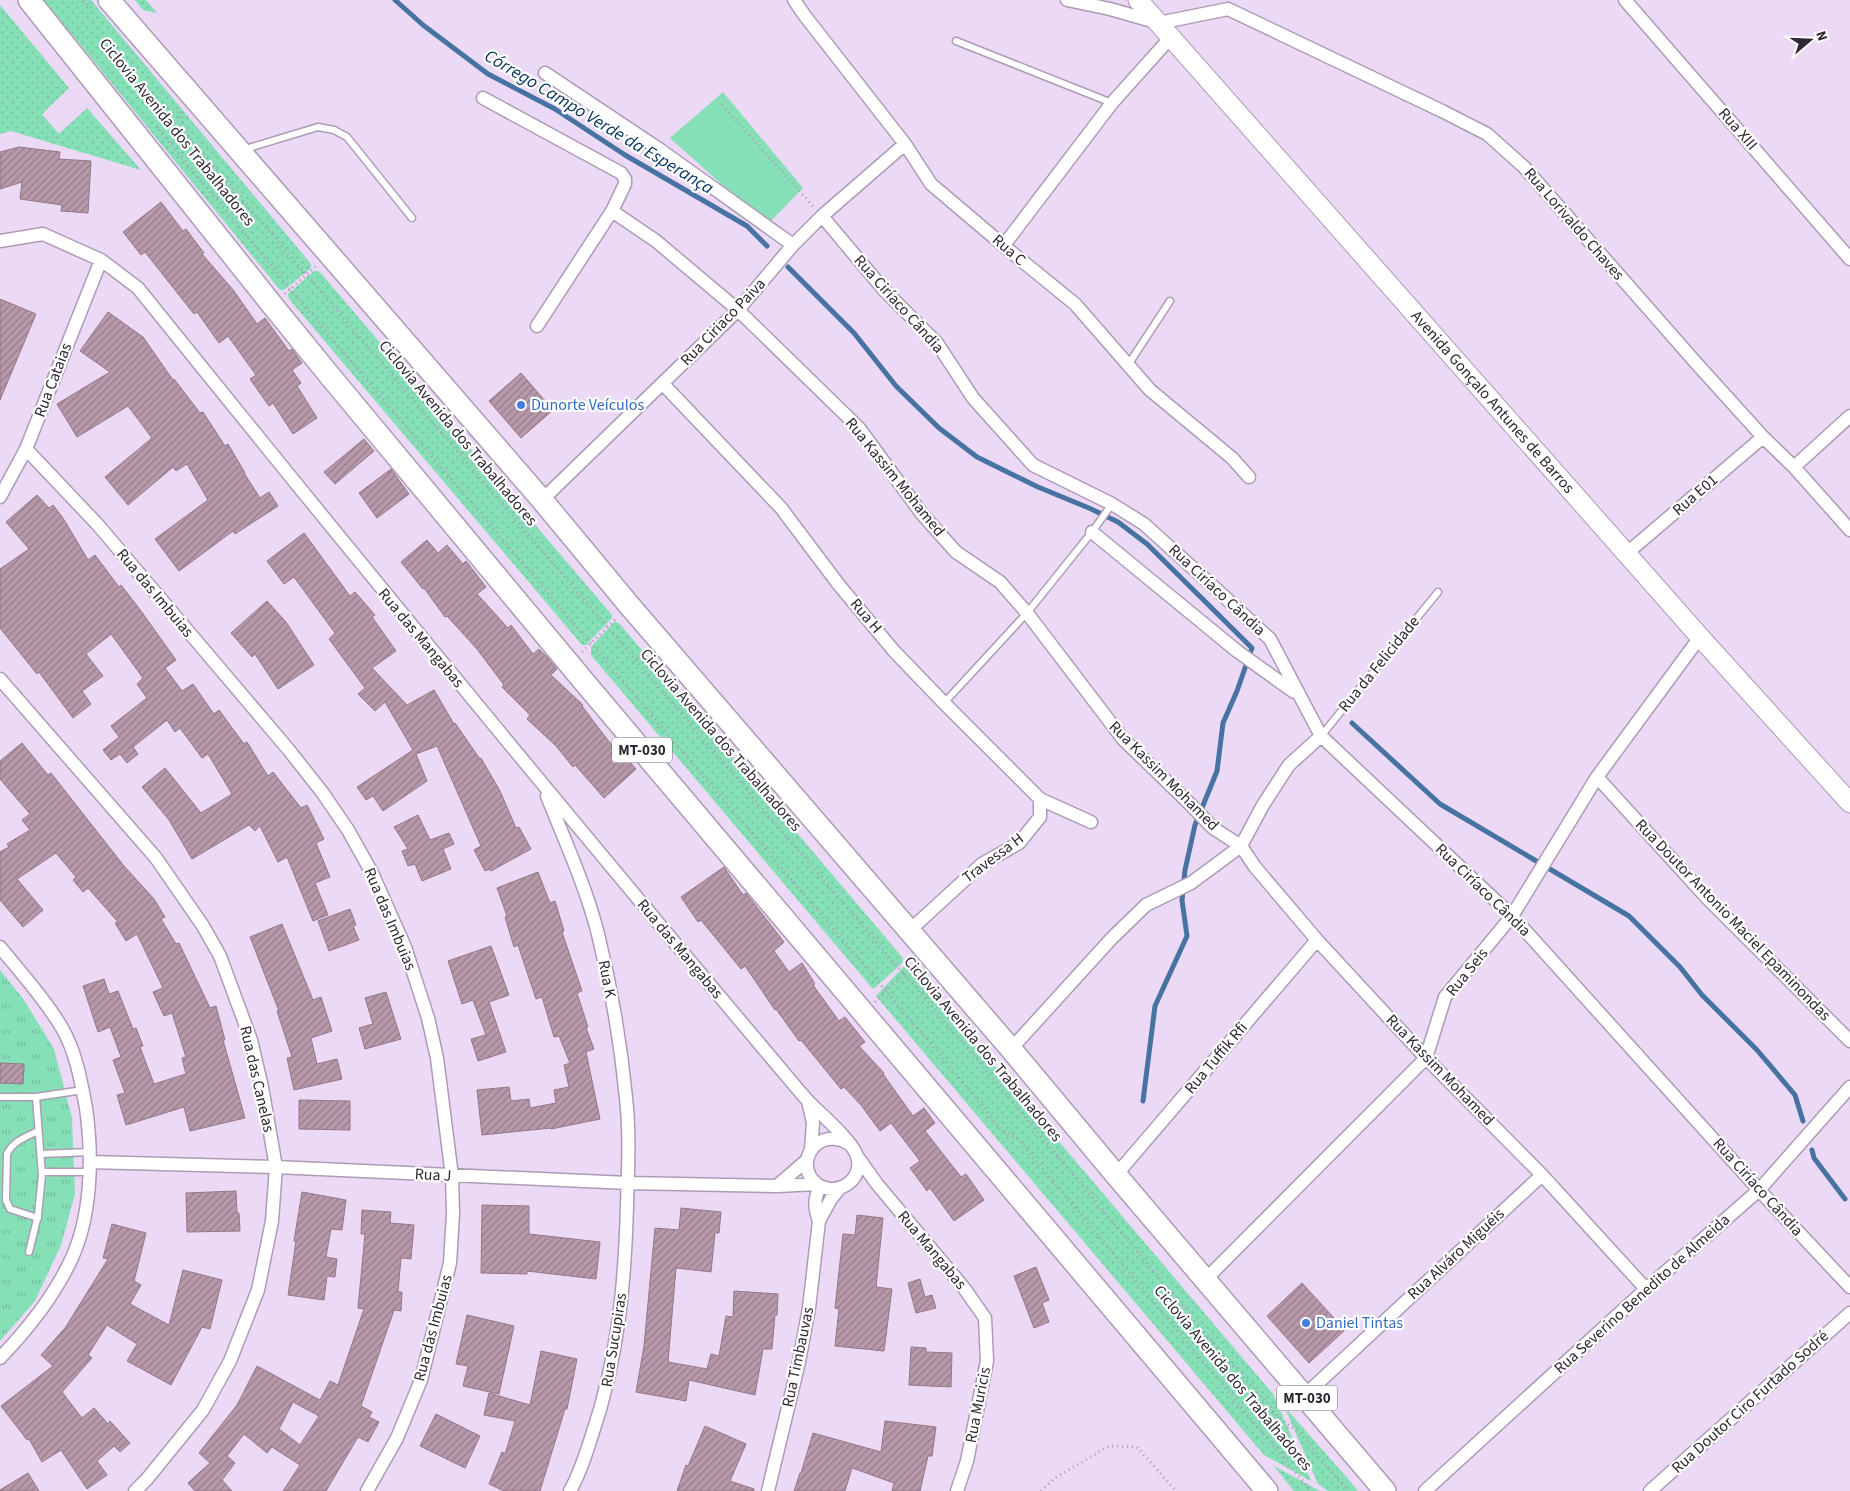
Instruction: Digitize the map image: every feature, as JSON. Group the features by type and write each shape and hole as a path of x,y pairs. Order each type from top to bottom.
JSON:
{"main road":[{"name":"MT-030","path":"29,0 273,306 570,664 1267,1491"},
{"name":"Avenida Gonçalo Antunes de Barros","path":"1138,0 1626,554 1850,803"},
{"name":"MT-030","path":"103,8 239,150 542,500 629,605 1011,1049 1385,1491"}],"street":[{"name":"Rua C","path":"794,0 804,16 905,144 931,184 1075,304 1150,390 1232,458 1248,477"},
{"path":"1067,0 1110,9 1165,30"},
{"name":"Rua XIII","path":"1625,0 1850,258"},
{"path":"1004,245 1165,30 1230,5"},
{"name":"Rua Lorivaldo Chaves","path":"1230,5 1487,134 1524,167 1763,437 1794,467 1850,530"},
{"path":"545,73 660,149 794,245"},
{"path":"483,98 621,173 626,184 612,211 537,326"},
{"name":"Rua Ciriaco Paiva","path":"542,500 738,310 794,245 822,216 905,144"},
{"name":"Rua Kassim Mohamed","path":"612,211 656,241 738,310 859,428 922,514 956,552 1000,582 1027,613 1123,739 1192,805 1213,828 1240,846 1255,867 1317,940 1426,1058 1542,1174 1646,1289"},
{"name":"Rua Ciríaco Cândia","path":"822,216 884,290 937,344 973,398 1033,465 1144,524 1270,639 1320,736 1512,916 1759,1190 1850,1287"},
{"name":"Rua das Mangabas","path":"0,241 43,234 101,260 138,288 338,538 543,785 808,1101 850,1145"},
{"name":"Rua Cataias","path":"0,496 26,450 101,260"},
{"name":"Rua H","path":"663,384 781,508 839,585 888,643 944,703 1040,799 1091,822"},
{"path":"1794,467 1850,416"},
{"name":"Rua E01","path":"1626,554 1763,437"},
{"name":"Rua das Imbuias","path":"26,450 98,525 288,749 322,792 348,830 372,873 405,947 428,1018 437,1058 452,1176 450,1263 421,1380 397,1438 367,1491"},
{"path":"1092,532 1237,651 1297,694"},
{"name":"Rua Seis","path":"1206,1279 1426,1058 1445,997 1512,916 1597,776 1700,637"},
{"name":"Rua das Canelas","path":"0,679 156,858 203,926 220,956 251,1040 262,1087 276,1166 272,1220 258,1290 230,1361 203,1410 135,1491"},
{"path":"1011,1049 1112,938 1146,905 1191,883 1240,846 1263,805 1289,765 1320,736"},
{"name":"Rua Doutor Antonio Maciel Epaminondas","path":"1597,776 1707,898 1850,1041"},
{"name":"Rua K","path":"543,785 582,886 598,934 622,1057 627,1101 628,1183"},
{"name":"Travessa H","path":"909,931 982,864 1019,843 1040,817 1040,799"},
{"name":"Rua Tuffik Rfi","path":"1116,1175 1317,940"},
{"path":"0,947 37,992 63,1029 76,1062 83,1090 90,1137 90,1162 83,1224 70,1263 52,1294 24,1333 0,1358"},
{"name":"Rua Severino Benedito de Almeida","path":"1425,1491 1646,1289 1759,1190 1850,1087"},
{"path":"808,1101 813,1123 808,1169 811,1177 819,1185 830,1189 859,1182 877,1184"},
{"path":"777,1186 809,1155 817,1143 825,1139 834,1138 843,1140 850,1145 857,1156 856,1176 831,1199 819,1221"},
{"name":"Rua Mangabas","path":"857,1156 877,1184 964,1288 986,1318"},
{"name":"Rua J","path":"90,1162 276,1166 628,1183 819,1185"},
{"name":"Rua Alváro Miguéis","path":"1305,1395 1542,1174"},
{"name":"Rua Sucupiras","path":"570,1491 580,1473 604,1400 616,1346 625,1266 628,1183"},
{"path":"819,1185 815,1198 815,1208 819,1221"},
{"name":"Rua Timbauvas","path":"768,1491 803,1344 819,1221"},
{"name":"Rua Doutor Ciro Furtado Sodré","path":"1650,1491 1850,1313"},
{"name":"Rua Muricis","path":"957,1491 967,1461 987,1361 986,1318"}],"lane":[{"path":"956,41 1112,103"},
{"path":"239,150 318,127 334,130 347,136 412,218"},
{"path":"1128,365 1170,301"},
{"path":"944,703 1027,613 1092,532 1111,505"},
{"name":"Rua da Felicidade","path":"1320,736 1438,592"},
{"path":"0,1097 36,1097 83,1090"},
{"path":"28,1252 38,1218 42,1172 36,1097"},
{"path":"38,1131 10,1147 7,1154 6,1200 10,1209 38,1218"},
{"path":"41,1154 90,1162"},
{"path":"42,1172 90,1162"}],"path":[{"name":"Ciclovia Avenida dos Trabalhadores","path":"84,0 103,8"},
{"path":"722,105 822,216"},
{"name":"Ciclovia Avenida dos Trabalhadores","path":"174,106 181,114 187,134 904,974 1226,1358 1280,1418 1302,1435 1347,1491"},
{"name":"Ciclovia Avenida dos Trabalhadores","path":"152,122 290,290 1002,1130 1018,1139 1311,1491"},
{"path":"273,306 329,254"},
{"path":"570,664 629,605"},
{"path":"864,1012 928,952"},
{"path":"1283,1458 1288,1425"},
{"path":"1041,1491 1055,1478 1109,1446 1137,1447 1176,1491"}],"green space":[{"path":"44,0 91,0 311,264 311,268 284,290 280,290"},
{"path":"135,0 146,0 157,13 143,10"},
{"path":"0,5 69,88 42,114 59,134 87,108 141,170 11,131 0,134"},
{"path":"723,92 803,188 767,225 670,138"},
{"path":"314,271 319,271 612,615 612,618 586,645 582,645 289,299 288,294"},
{"path":"614,622 619,623 903,958 902,963 875,988 872,988 591,655 591,647"},
{"path":"906,964 911,967 1273,1394 1311,1481 1264,1455 876,996"},
{"path":"0,970 24,1000 54,1049 72,1118 75,1194 61,1245 35,1301 0,1341"},
{"path":"1284,1406 1358,1491 1328,1491 1318,1484"},
{"path":"1274,1466 1320,1491 1294,1491"}],"building":[{"path":"19,147 60,152 59,159 91,161 88,213 61,211 62,205 20,199 22,182 0,189 0,152"},
{"path":"161,202 183,231 186,229 204,253 202,254 234,291 257,324 265,318 289,351 292,349 302,363 292,370 301,383 297,386 317,418 293,434 273,403 269,406 250,379 256,375 228,336 219,343 197,312 194,314 145,252 141,255 123,232"},
{"path":"0,299 36,314 0,400"},
{"path":"108,312 143,337 173,380 200,413 203,412 225,446 228,444 260,498 269,492 278,506 235,534 233,531 179,571 155,539 208,500 187,464 176,471 173,467 128,505 105,477 152,438 128,406 77,437 57,404 110,372 80,351"},
{"name":"Dunorte Veículos","path":"521,373 553,410 521,438 489,401"},
{"path":"364,439 374,451 335,484 324,472"},
{"path":"391,469 409,494 377,518 359,493"},
{"path":"37,495 49,508 53,505 88,560 95,555 119,587 121,585 141,611 176,660 165,668 182,691 193,684 214,714 219,710 244,744 247,742 268,776 273,772 301,808 307,805 324,839 316,843 330,877 315,883 328,915 313,921 287,857 278,862 260,826 255,831 249,825 192,859 169,820 142,787 165,768 201,813 232,794 208,754 202,758 180,728 175,732 167,720 133,747 138,754 127,763 120,754 111,760 103,750 119,737 111,726 147,698 137,684 143,678 111,634 86,654 103,676 82,691 91,704 73,718 39,672 37,674 0,628 0,569 29,549 6,522"},
{"path":"304,533 350,596 355,592 375,615 372,617 396,651 372,668 407,705 434,690 454,724 481,758 500,791 516,828 519,827 531,849 491,871 490,869 485,871 474,850 481,846 437,746 416,754 427,781 383,811 373,796 366,800 357,787 413,750 385,702 375,711 358,694 365,688 329,639 335,633 294,577 284,584 267,561"},
{"path":"427,540 438,553 447,545 463,564 466,561 486,587 477,594 508,628 511,625 533,654 539,649 547,657 557,669 551,675 583,705 613,747 615,745 636,769 604,798 575,765 573,767 556,746 527,719 530,715 502,687 504,685 477,649 447,616 445,617 424,588 401,562"},
{"path":"267,601 286,622 314,665 278,689 255,654 252,657 231,633"},
{"path":"22,743 48,775 51,773 124,866 154,899 165,917 161,919 176,944 179,943 210,1008 216,1006 225,1040 223,1040 245,1118 190,1131 184,1107 126,1125 117,1095 125,1093 113,1060 121,1057 110,1027 98,1032 83,986 104,979 109,994 118,991 133,1029 136,1028 143,1046 140,1047 154,1084 186,1074 182,1058 186,1057 172,1013 164,1016 153,992 163,988 137,934 126,941 115,923 118,922 88,888 83,892 73,880 76,877 56,853 17,879 43,910 23,927 0,900 0,852 9,847 7,844 30,830 22,820 30,814 0,779 0,761"},
{"path":"418,815 430,840 449,833 454,844 443,849 451,869 422,881 415,864 408,866 402,851 408,849 394,827"},
{"path":"724,867 743,895 746,893 784,942 774,951 789,972 802,963 815,984 813,985 839,1021 845,1017 865,1042 859,1046 884,1073 913,1116 924,1108 935,1123 925,1131 961,1177 966,1174 984,1200 954,1221 930,1188 927,1191 910,1168 920,1161 891,1123 880,1131 861,1105 844,1087 841,1089 801,1040 799,1041 745,966 741,969 701,920 698,922 681,897"},
{"path":"538,872 550,903 555,901 564,931 562,932 582,991 577,993 588,1027 586,1028 594,1049 586,1052 600,1119 551,1129 482,1135 477,1090 509,1087 511,1101 529,1099 530,1108 556,1103 554,1090 569,1087 564,1065 570,1063 559,1036 554,1037 542,997 536,999 518,945 514,947 505,917 507,916 497,888"},
{"path":"350,909 356,925 353,926 359,940 329,951 318,921"},
{"path":"282,924 313,1000 321,997 332,1031 311,1038 317,1064 337,1059 342,1079 294,1090 287,1058 292,1057 277,1011 279,1011 250,937"},
{"path":"491,946 509,995 489,1002 506,1052 478,1061 471,1039 486,1035 473,1000 462,1004 448,961"},
{"path":"386,992 401,1039 365,1049 359,1028 373,1024 365,998"},
{"path":"0,1063 24,1064 23,1084 0,1083"},
{"path":"299,1100 350,1101 350,1130 299,1129"},
{"path":"236,1191 240,1231 187,1232 186,1193"},
{"path":"302,1192 346,1200 342,1230 331,1229 326,1257 337,1259 335,1277 327,1276 324,1300 288,1295"},
{"path":"482,1205 529,1206 529,1234 600,1242 596,1279 527,1271 527,1274 481,1273"},
{"path":"681,1208 721,1212 719,1233 715,1233 711,1272 676,1268 668,1362 707,1369 711,1354 719,1356 726,1316 733,1317 734,1291 778,1294 772,1349 763,1349 755,1395 689,1380 686,1401 636,1392 644,1346 655,1228 679,1230"},
{"path":"362,1210 391,1212 390,1223 414,1225 411,1259 401,1258 398,1292 402,1292 401,1311 394,1310 361,1406 372,1412 369,1417 379,1422 368,1442 358,1437 326,1491 283,1491 300,1465 272,1447 267,1453 244,1434 227,1456 235,1463 222,1480 232,1491 195,1491 188,1483 210,1463 199,1453 237,1405 257,1366 320,1400 330,1381 338,1385 364,1309 358,1308 365,1234 361,1234","holes":["293,1402 319,1416 300,1445 279,1429"]},
{"path":"857,1215 883,1218 876,1287 892,1289 884,1351 835,1346 839,1309 835,1308 843,1234 855,1235"},
{"path":"112,1224 146,1233 134,1281 141,1285 130,1304 169,1325 183,1270 222,1280 210,1329 202,1327 171,1385 127,1361 137,1344 107,1325 88,1355 92,1358 62,1392 82,1418 94,1408 108,1424 110,1421 130,1443 120,1452 114,1446 97,1461 107,1475 87,1489 61,1450 42,1462 29,1439 27,1440 1,1406 53,1366 41,1355 65,1328 108,1259 103,1258"},
{"path":"1036,1267 1049,1300 1042,1303 1049,1322 1034,1328 1014,1276"},
{"path":"920,1279 925,1297 932,1295 936,1308 916,1313 908,1283"},
{"name":"Daniel Tintas","path":"1302,1283 1345,1330 1309,1363 1267,1316"},
{"path":"467,1315 514,1326 499,1394 463,1386 468,1366 456,1364"},
{"path":"911,1347 926,1348 926,1352 952,1353 951,1387 909,1385"},
{"path":"541,1351 577,1359 567,1409 565,1409 540,1491 504,1491 489,1484 502,1452 505,1454 515,1421 484,1415 489,1393 530,1405"},
{"path":"436,1414 480,1436 465,1468 420,1446"},
{"path":"885,1421 936,1427 932,1456 928,1456 920,1491 892,1491 894,1483 852,1468 845,1491 794,1491 813,1433 881,1452"},
{"path":"705,1426 746,1444 730,1481 754,1489 754,1491 677,1491 686,1465 688,1466"},
{"path":"28,1473 39,1491 0,1491 0,1490"}],"waterway":[{"name":"Córrego Campo Verde da Esperança","path":"395,0 423,25 488,74 555,109 625,155 747,226 767,246"},
{"name":"Córrego Campo Verde da Esperança","path":"788,267 854,333 896,386 939,428 977,457 1038,487 1118,522 1147,544 1252,648 1237,691 1223,723 1217,771 1195,825 1185,870 1182,900 1187,936 1155,1006 1143,1101"},
{"name":"Córrego Campo Verde da Esperança","path":"1352,723 1440,804 1629,916 1680,967 1702,995 1757,1050 1795,1095 1803,1121"},
{"name":"Córrego Campo Verde da Esperança","path":"1812,1150 1814,1158 1845,1199"}],"place":[{"name":"Dunorte Veículos","path":"521,405"},
{"name":"Daniel Tintas","path":"1306,1323"}]}
